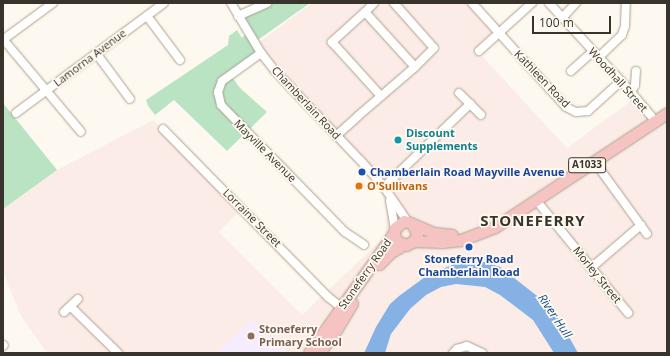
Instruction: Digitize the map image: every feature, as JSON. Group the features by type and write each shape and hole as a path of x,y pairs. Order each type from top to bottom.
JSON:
{"highway":[{"name":"A1033","path":"414,241 442,242 461,240 486,232 667,113"},
{"name":"A1033","path":"411,223 434,233 449,235 474,230 508,218"},
{"path":"400,222 411,223 417,231 414,241 403,245 396,241 394,231 400,222"},
{"name":"Stoneferry Road","path":"309,353 394,231"},
{"name":"Stoneferry Road","path":"319,353 378,266 391,252 403,245"}],"street":[{"path":"53,3 3,39 81,132"},
{"name":"Lamorna Avenue","path":"16,113 164,3"},
{"name":"Chamberlain Road","path":"231,3 261,53 275,71 384,187 389,197 394,215 394,231"},
{"path":"238,16 267,3"},
{"path":"374,3 332,42 381,96"},
{"path":"336,136 434,48 394,3"},
{"name":"Kathleen Road","path":"472,3 566,107 576,112 588,111 621,81"},
{"path":"479,51 532,3"},
{"name":"Woodhall Street","path":"549,3 631,92 655,121"},
{"path":"562,18 576,3"},
{"path":"599,57 622,35 625,26 626,3"},
{"path":"364,13 365,12 414,67"},
{"path":"147,16 180,60"},
{"path":"571,71 593,51"},
{"path":"96,53 130,99"},
{"name":"Mayville Avenue","path":"261,53 222,81 218,92 221,105 345,232 364,245"},
{"path":"631,92 635,85 636,72"},
{"path":"459,93 481,114"},
{"path":"384,187 470,104"},
{"name":"Lorraine Street","path":"163,129 328,297 340,307"},
{"path":"594,161 647,234"},
{"name":"Chamberlain Road","path":"389,197 411,223"},
{"name":"Morley Street","path":"536,200 628,313"},
{"path":"591,268 641,225"},
{"path":"78,299 67,310 118,353"},
{"path":"453,353 457,349 467,346 482,353"}],"shaded area":[{"path":"312,3 477,3 505,33 481,55 567,148 632,100 647,119 667,106 667,353 578,353 545,302 500,267 429,274 399,296 369,341 364,353 286,353 252,320 216,353 48,353 21,316 3,272 3,209 57,170 153,120 241,209 219,232 302,315 384,237 388,208 381,193 361,169 285,91 251,48"},
{"path":"456,284 485,287 500,295 533,320 554,353 385,353 391,334 410,309 426,295 441,287"},
{"name":"Stoneferry Primary School","path":"252,320 286,353 216,353"}],"green space":[{"path":"267,3 310,3 255,42 263,55 232,77 240,88 267,112 227,151 174,100 155,115 148,106 146,100 228,45 229,36 237,30 242,38 248,32 238,16"},
{"path":"3,103 57,170 3,209"}],"water":[{"name":"River Hull","path":"485,262 500,267 545,302 559,319 578,353 554,353 533,320 500,295 485,287 456,284 441,287 426,295 410,309 391,334 385,353 364,353 376,327 390,304 399,296 429,274 455,264"}],"place":[{"name":"Discount Supplements","path":"398,140"},
{"name":"Chamberlain Road Mayville Avenue","path":"362,172"},
{"name":"O'Sullivans","path":"359,186"},
{"name":"Stoneferry Road Chamberlain Road","path":"469,247"},
{"name":"Stoneferry Primary School","path":"251,336"}],"district":[{"name":"STONEFERRY","path":"533,221"}]}
